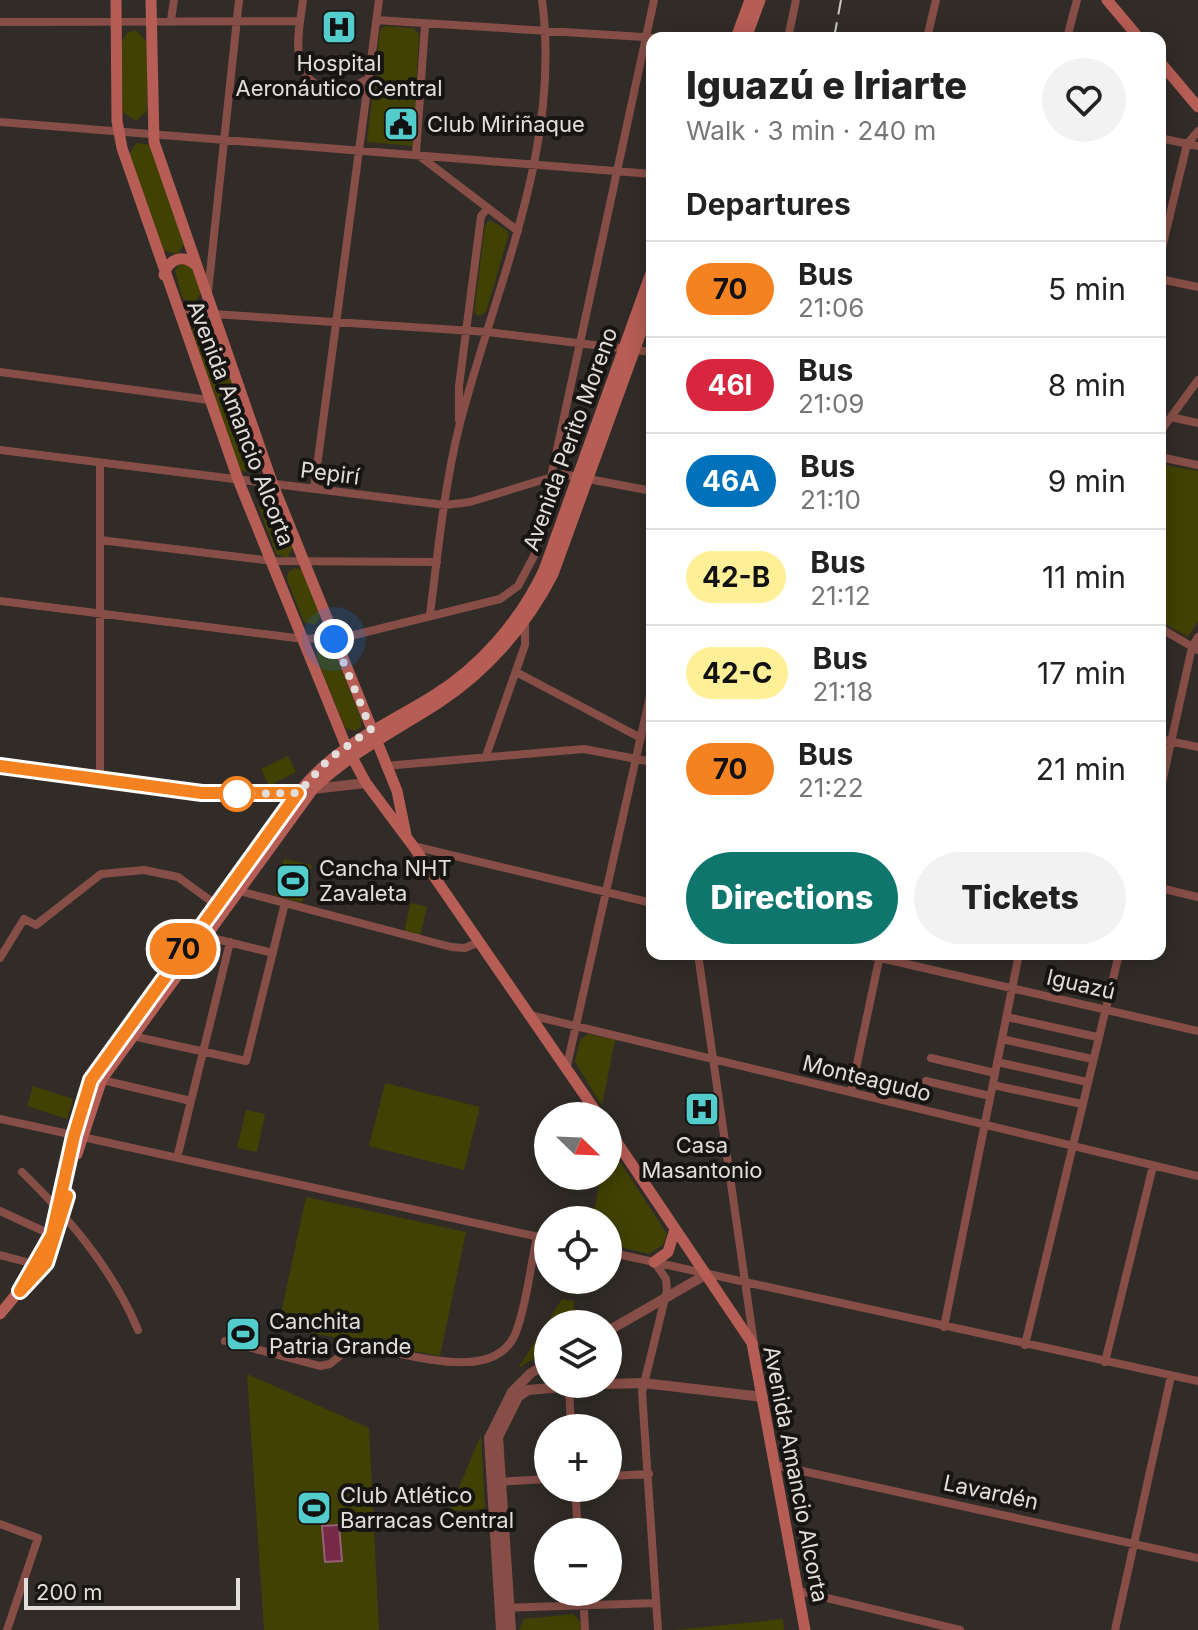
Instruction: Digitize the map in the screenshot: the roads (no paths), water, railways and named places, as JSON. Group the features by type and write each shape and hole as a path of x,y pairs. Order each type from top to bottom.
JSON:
{"main road":[{"name":"Avenida Amancio Alcorta","path":"116,0 118,131 164,275 239,482 348,751 366,783 589,1102"},
{"name":"Avenida Amancio Alcorta","path":"151,0 151,134 273,485 397,791 409,841"},
{"path":"738,32 750,0"},
{"path":"748,32 760,0"},
{"path":"1107,0 1134,32"},
{"path":"1166,69 1198,107"},
{"path":"164,275 168,265 177,259 188,259 196,265"},
{"name":"Avenida Perito Moreno","path":"348,751 467,681 521,619 584,476 646,290"},
{"name":"Avenida Perito Moreno","path":"629,348 646,314"},
{"path":"199,935 215,904 232,889 348,751"},
{"path":"0,1314 46,1263 78,1137 98,1078 298,793 320,767 348,751"},
{"path":"366,783 385,766"},
{"name":"Avenida Amancio Alcorta","path":"622,1149 747,1334 755,1353 805,1630"},
{"path":"20,1291 38,1265 61,1210"},
{"path":"654,1262 673,1245 676,1228"}],"street":[{"path":"171,20 174,0"},
{"path":"208,297 239,0"},
{"path":"303,0 300,62 313,82 323,88 347,90 368,79"},
{"path":"314,489 379,0"},
{"path":"430,614 459,427 537,163 546,34 542,0"},
{"path":"647,32 654,0"},
{"path":"789,32 796,0"},
{"path":"928,32 936,0"},
{"path":"1069,32 1077,0"},
{"path":"0,601 304,639 334,639 508,596 524,578 534,556 552,477 646,36 546,34 376,20"},
{"path":"0,22 300,21"},
{"path":"416,153 425,25"},
{"path":"0,122 646,173"},
{"path":"1166,231 1187,144 1198,131"},
{"path":"1166,139 1198,146"},
{"path":"416,153 518,231"},
{"path":"459,427 459,386 481,216 487,209"},
{"path":"1166,280 1198,287"},
{"path":"174,303 191,312 467,330 646,351"},
{"path":"0,372 209,400"},
{"path":"1166,424 1198,380"},
{"path":"1171,417 1198,423"},
{"name":"Pepirí","path":"0,450 100,465 445,505 470,502 552,477 584,476 646,490"},
{"path":"1166,458 1198,465"},
{"path":"100,465 97,614 100,781"},
{"path":"100,540 273,561 437,562"},
{"path":"486,756 525,645 521,619"},
{"path":"1166,631 1195,648"},
{"path":"1166,764 1198,637"},
{"path":"516,672 641,738"},
{"path":"566,1070 646,715"},
{"path":"1166,740 1198,747"},
{"path":"385,766 584,749 646,760"},
{"path":"0,766 202,793 298,793 366,783"},
{"path":"409,841 646,902"},
{"path":"0,958 24,919 36,925 45,920 51,910 101,874 144,870 178,877 215,904"},
{"path":"232,889 451,947 465,948 479,942"},
{"path":"1166,889 1198,897"},
{"path":"128,1035 242,1062 249,1057 285,903"},
{"path":"199,935 273,953"},
{"path":"177,1158 205,1054 230,942"},
{"path":"699,960 755,1353"},
{"path":"851,1092 879,960"},
{"name":"Iguazú","path":"896,960 1198,1031"},
{"path":"944,1327 1018,960"},
{"path":"1025,1345 1118,960"},
{"name":"Monteagudo","path":"526,1014 1198,1176"},
{"path":"1007,1017 1097,1037"},
{"path":"1002,1039 1092,1059"},
{"path":"931,1058 995,1073"},
{"path":"997,1062 1087,1082"},
{"path":"98,1078 191,1101"},
{"path":"926,1081 990,1096"},
{"path":"993,1085 1082,1104"},
{"path":"0,1119 534,1236"},
{"path":"1105,1362 1153,1166"},
{"path":"22,1172 61,1210 112,1279 138,1330"},
{"path":"0,1211 52,1235"},
{"path":"225,1341 320,1366 330,1364 352,1346 461,1363 484,1361 501,1352 515,1335 534,1250"},
{"path":"0,1255 38,1265"},
{"path":"622,1255 1198,1381"},
{"path":"654,1262 666,1279 665,1300 643,1383 658,1630"},
{"path":"622,1323 707,1274"},
{"path":"501,1630 504,1608 495,1482 488,1449 492,1428 521,1381 534,1372"},
{"path":"1115,1630 1171,1376"},
{"path":"622,1384 643,1383 763,1397"},
{"path":"495,1482 498,1437 521,1393 534,1391"},
{"name":"Lavardén","path":"775,1465 1198,1558"},
{"path":"622,1475 649,1474"},
{"path":"495,1482 534,1480"},
{"path":"0,1524 38,1538 7,1630"},
{"path":"798,1591 960,1630"},
{"path":"622,1603 656,1603"},
{"path":"504,1608 544,1606"},
{"path":"583,1606 585,1630"},
{"path":"504,1608 511,1630"}],"railway":[{"path":"835,32 841,0"}],"place":[{"name":"Hospital Aeronáutico Central","path":"339,27"},
{"name":"Club Miriñaque","path":"401,124"},
{"name":"Cancha NHT Zavaleta","path":"293,881"},
{"name":"Casa Masantonio","path":"702,1109"},
{"name":"Canchita Patria Grande","path":"243,1334"},
{"name":"Club Atlético Barracas Central","path":"314,1508"}]}
